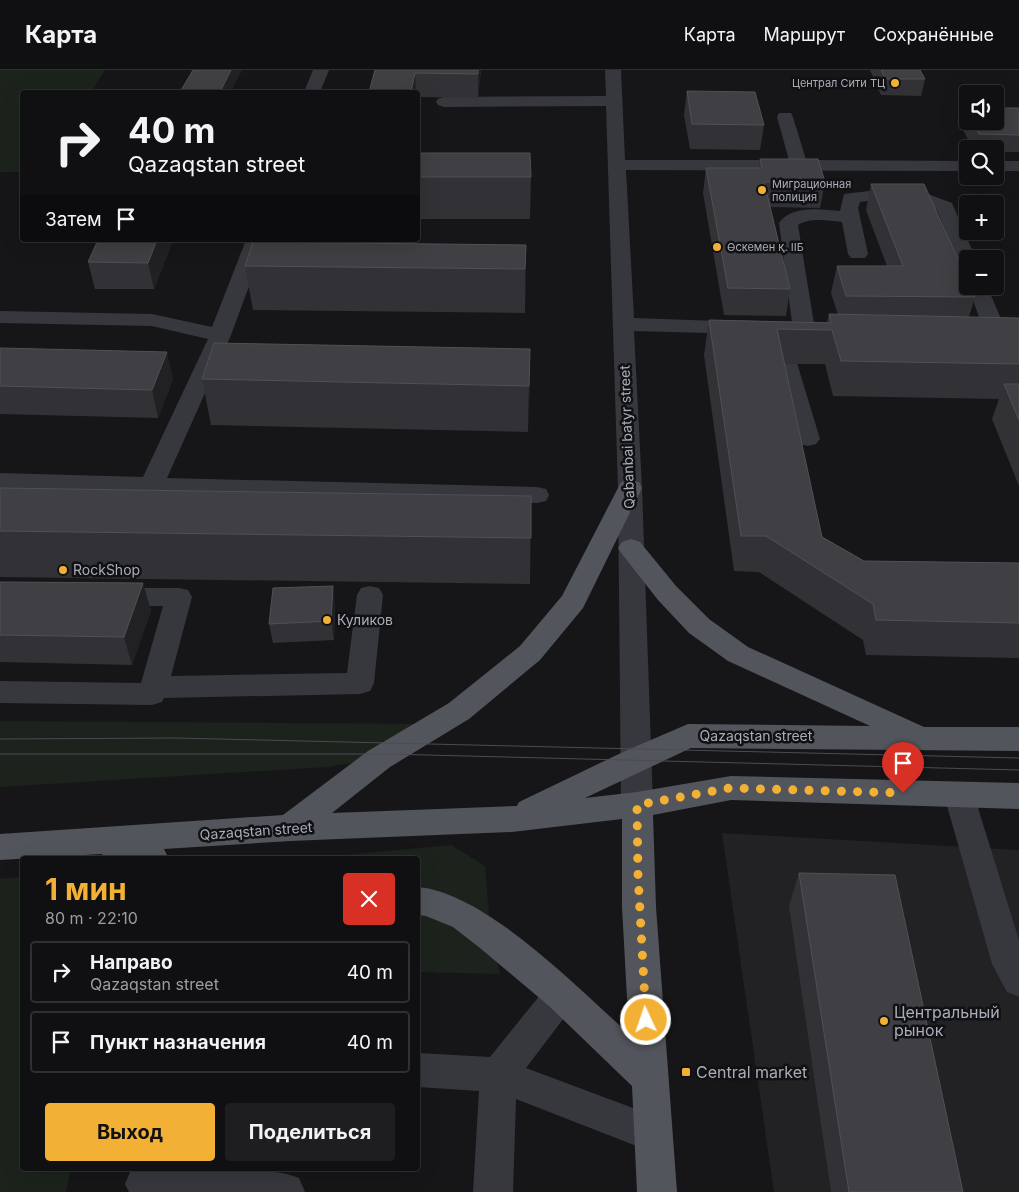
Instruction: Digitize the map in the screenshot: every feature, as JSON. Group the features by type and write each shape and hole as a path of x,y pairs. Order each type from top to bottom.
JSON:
{"main road":[{"path":"290,828 379,759 429,731 459,710 530,653 573,601 630,488"},
{"path":"631,548 667,593 699,626 738,654 921,737"},
{"name":"Qazaqstan street","path":"512,819 688,736 1019,739"},
{"name":"Qazaqstan street","path":"0,847 290,828 512,819 637,805 730,788 1019,796"},
{"path":"637,805 638,875 657,1192"},
{"path":"99,841 144,856"},
{"path":"420,901 428,902 465,917 561,995 649,1078"}],"street":[{"path":"313,90 320,70"},
{"name":"Qabanbai batyr street","path":"613,70 630,488 634,760 637,805"},
{"path":"444,102 614,101"},
{"path":"785,118 799,165"},
{"path":"616,165 959,166"},
{"path":"1004,166 1019,166"},
{"path":"858,254 849,208 851,198 864,195 921,197 945,207 963,250"},
{"path":"808,439 791,341 788,223 795,217 851,217"},
{"path":"151,485 220,335 257,263 256,242"},
{"path":"953,335 973,336 988,333 993,326 981,295"},
{"path":"0,317 152,320 220,335"},
{"path":"623,324 791,341"},
{"path":"0,482 537,495"},
{"path":"154,687 360,684 370,595"},
{"path":"0,692 152,694 179,597 80,597"},
{"path":"959,795 1009,964 1019,981"},
{"path":"493,1192 498,1076 561,995"},
{"path":"420,1070 498,1076 652,1133"},
{"path":"146,1181 285,1192"}],"shaded area":[{"path":"0,70 105,70 92,90 20,90 20,172 0,172"},
{"path":"0,721 432,724 379,759 327,767 0,787"},
{"name":"Центральный рынок","path":"722,833 1019,850 1019,1192 774,1192"},
{"path":"451,845 485,866 491,938 500,974 420,972 420,856 336,856"},
{"path":"20,877 20,1171 71,1171 66,1192 0,1192 0,879"}],"building":[{"path":"193,70 231,70 221,90 181,90"},
{"path":"375,70 478,70 478,74 415,73 411,90 370,90"},
{"path":"881,70 920,70 925,79 885,79"},
{"path":"687,91 755,92 764,125 692,124"},
{"path":"1004,108 1019,108 1019,135 979,134 977,130 1004,130"},
{"path":"420,153 530,153 531,177 420,177"},
{"path":"760,159 818,159 825,182 764,182 790,289 728,288 706,168 762,168"},
{"path":"871,184 924,184 959,261 959,295 974,295 975,297 846,296 837,266 903,266"},
{"path":"97,242 156,242 148,263 88,262"},
{"path":"253,242 526,245 525,269 245,266"},
{"path":"829,314 1019,318 1019,364 841,361 832,330 777,329 822,537 864,561 1019,563 1019,623 876,620 873,604 766,536 741,536 709,320 831,323"},
{"path":"214,343 530,349 529,386 202,379"},
{"path":"0,348 167,352 152,390 0,386"},
{"path":"1004,384 1019,384 1019,420"},
{"path":"0,488 531,496 531,538 0,531"},
{"path":"0,582 143,583 124,637 0,635"},
{"path":"333,586 331,621 269,624 273,588"},
{"path":"799,873 895,875 963,1192 849,1192"}],"tram line":[{"path":"0,739 176,738 1019,758"},
{"path":"0,754 387,754 1019,770"}],"place":[{"name":"Централ Сити ТЦ","path":"895,83"},
{"name":"Миграционная полиция","path":"762,190"},
{"name":"Өскемен қ. ІІБ","path":"717,247"},
{"name":"RockShop","path":"63,570"},
{"name":"Куликов","path":"327,620"},
{"name":"Центральный рынок","path":"884,1021"},
{"name":"Central market","path":"686,1072"}],"route":[{"path":"646,1020 638,875 637,805 730,788 903,793"}]}
